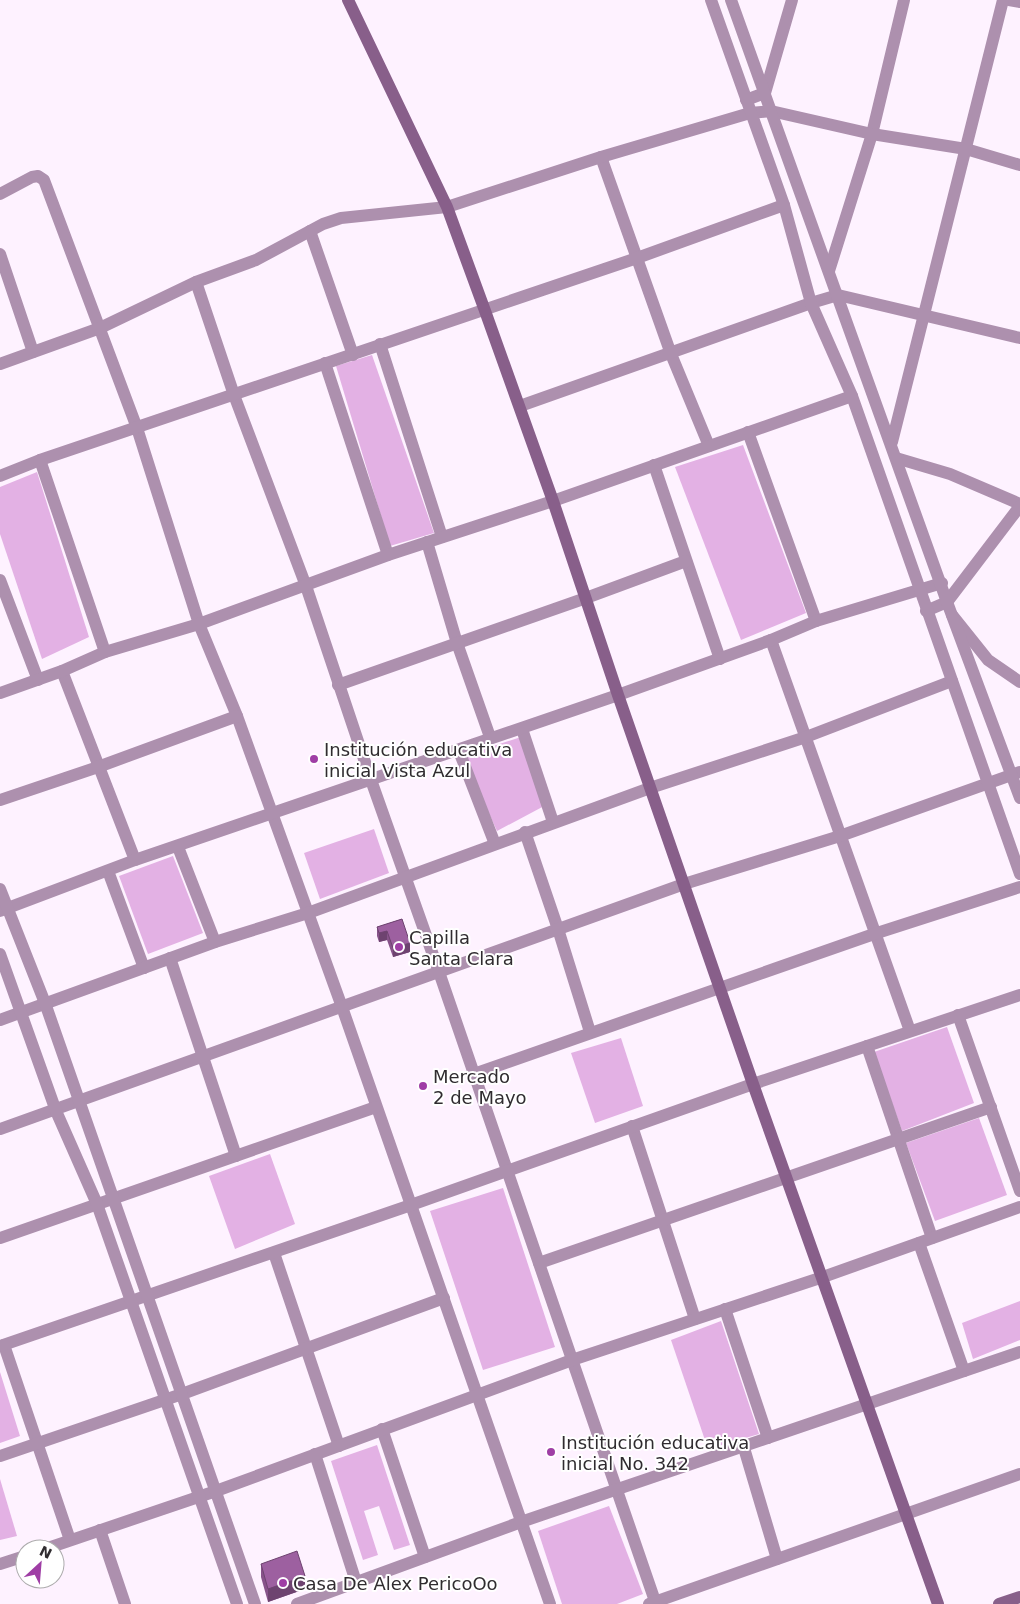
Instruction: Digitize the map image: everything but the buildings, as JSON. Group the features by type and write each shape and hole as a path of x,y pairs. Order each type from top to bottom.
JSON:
{"main road":[{"path":"348,0 447,207 554,501 618,695 720,990 938,1604"},
{"path":"999,1604 1020,1597"}],"street":[{"path":"711,0 784,205 811,303 852,396 918,589 1020,874"},
{"path":"731,0 828,271 892,442 947,602 1016,773 1020,798"},
{"path":"765,93 792,0"},
{"path":"828,271 872,134 904,0"},
{"path":"892,442 1003,0"},
{"path":"1009,0 1020,2"},
{"path":"746,100 765,93"},
{"path":"0,364 100,328 196,282 256,260 310,231 341,218 447,207 602,157 750,113 771,111 872,134 966,149 1020,165"},
{"path":"602,157 671,354 709,446"},
{"path":"0,194 32,177 38,176 44,180 137,428 199,624 237,716 342,1007 550,1604"},
{"path":"0,476 40,460 353,355 484,308 637,258 784,205"},
{"path":"310,231 353,355"},
{"path":"0,254 33,352"},
{"path":"196,282 234,394 306,586 338,685 439,972 617,1491 653,1603 1020,1474"},
{"path":"520,406 838,295 1020,338"},
{"path":"380,344 442,537"},
{"path":"325,363 388,555"},
{"path":"0,693 62,671 105,652 199,624 388,555 554,501 852,396"},
{"path":"748,432 816,621"},
{"path":"896,458 950,474 1020,505 947,602 926,611"},
{"path":"40,460 105,652"},
{"path":"654,465 720,659"},
{"path":"427,542 457,643 490,737"},
{"path":"338,685 686,561"},
{"path":"0,580 38,680"},
{"path":"3,910 135,860 459,751 490,737 522,729 720,659 816,621 942,583"},
{"path":"952,615 988,660 1020,682"},
{"path":"771,640 910,1031"},
{"path":"62,671 135,860"},
{"path":"0,1020 215,942 308,913 406,878 553,822 806,737 952,681"},
{"path":"0,800 98,767 237,716"},
{"path":"522,729 553,822"},
{"path":"459,751 495,844"},
{"path":"0,1129 203,1058 684,884 840,836 1016,773"},
{"path":"525,832 590,1032"},
{"path":"178,847 215,942"},
{"path":"108,871 144,968"},
{"path":"474,1074 590,1032 720,990 874,934 1020,887"},
{"path":"0,889 3,910 45,1003 255,1604"},
{"path":"0,954 56,1110 97,1204 237,1604"},
{"path":"170,958 236,1156"},
{"path":"70,1540 2,1346 274,1253 753,1084 1020,995"},
{"path":"958,1015 1020,1191"},
{"path":"867,1046 932,1238"},
{"path":"0,1238 376,1107"},
{"path":"539,1263 787,1179 991,1107"},
{"path":"632,1126 695,1319"},
{"path":"65,1542 200,1497 572,1360 823,1277 1020,1207"},
{"path":"919,1243 964,1371"},
{"path":"274,1253 339,1446"},
{"path":"0,1456 38,1445 182,1394 444,1298"},
{"path":"725,1309 768,1438"},
{"path":"298,1604 521,1522 744,1448 768,1438 1020,1352"},
{"path":"382,1429 425,1557"},
{"path":"744,1448 777,1559"},
{"path":"315,1454 356,1582"},
{"path":"100,1530 125,1604"},
{"path":"0,1564 15,1559"}],"shaded area":[{"path":"372,355 434,533 390,546 336,366"},
{"path":"743,445 806,613 741,640 675,467"},
{"path":"37,472 89,637 42,659 0,534 0,487"},
{"path":"521,737 546,805 497,831 463,756"},
{"path":"374,829 389,873 320,899 304,853"},
{"path":"173,856 203,933 148,954 119,876"},
{"path":"947,1027 974,1103 902,1131 874,1052"},
{"path":"621,1038 643,1106 595,1123 571,1053"},
{"path":"979,1118 1007,1195 935,1221 906,1143"},
{"path":"270,1154 295,1224 235,1249 209,1176"},
{"path":"503,1188 555,1347 483,1370 430,1211"},
{"path":"1020,1301 1020,1340 973,1359 962,1323"},
{"path":"721,1321 759,1434 708,1449 671,1340"},
{"path":"0,1372 20,1436 0,1443"},
{"path":"377,1445 410,1545 394,1550 379,1506 364,1511 378,1555 363,1560 331,1461"},
{"path":"0,1479 17,1536 0,1540"},
{"path":"609,1506 643,1594 617,1604 562,1604 538,1531"}],"place":[{"name":"Institución educativa inicial Vista Azul","path":"314,759"},
{"name":"Capilla Santa Clara","path":"399,947"},
{"name":"Mercado 2 de Mayo","path":"423,1086"},
{"name":"Institución educativa inicial No. 342","path":"551,1452"},
{"name":"Casa De Alex PericoOo","path":"283,1583"}]}
